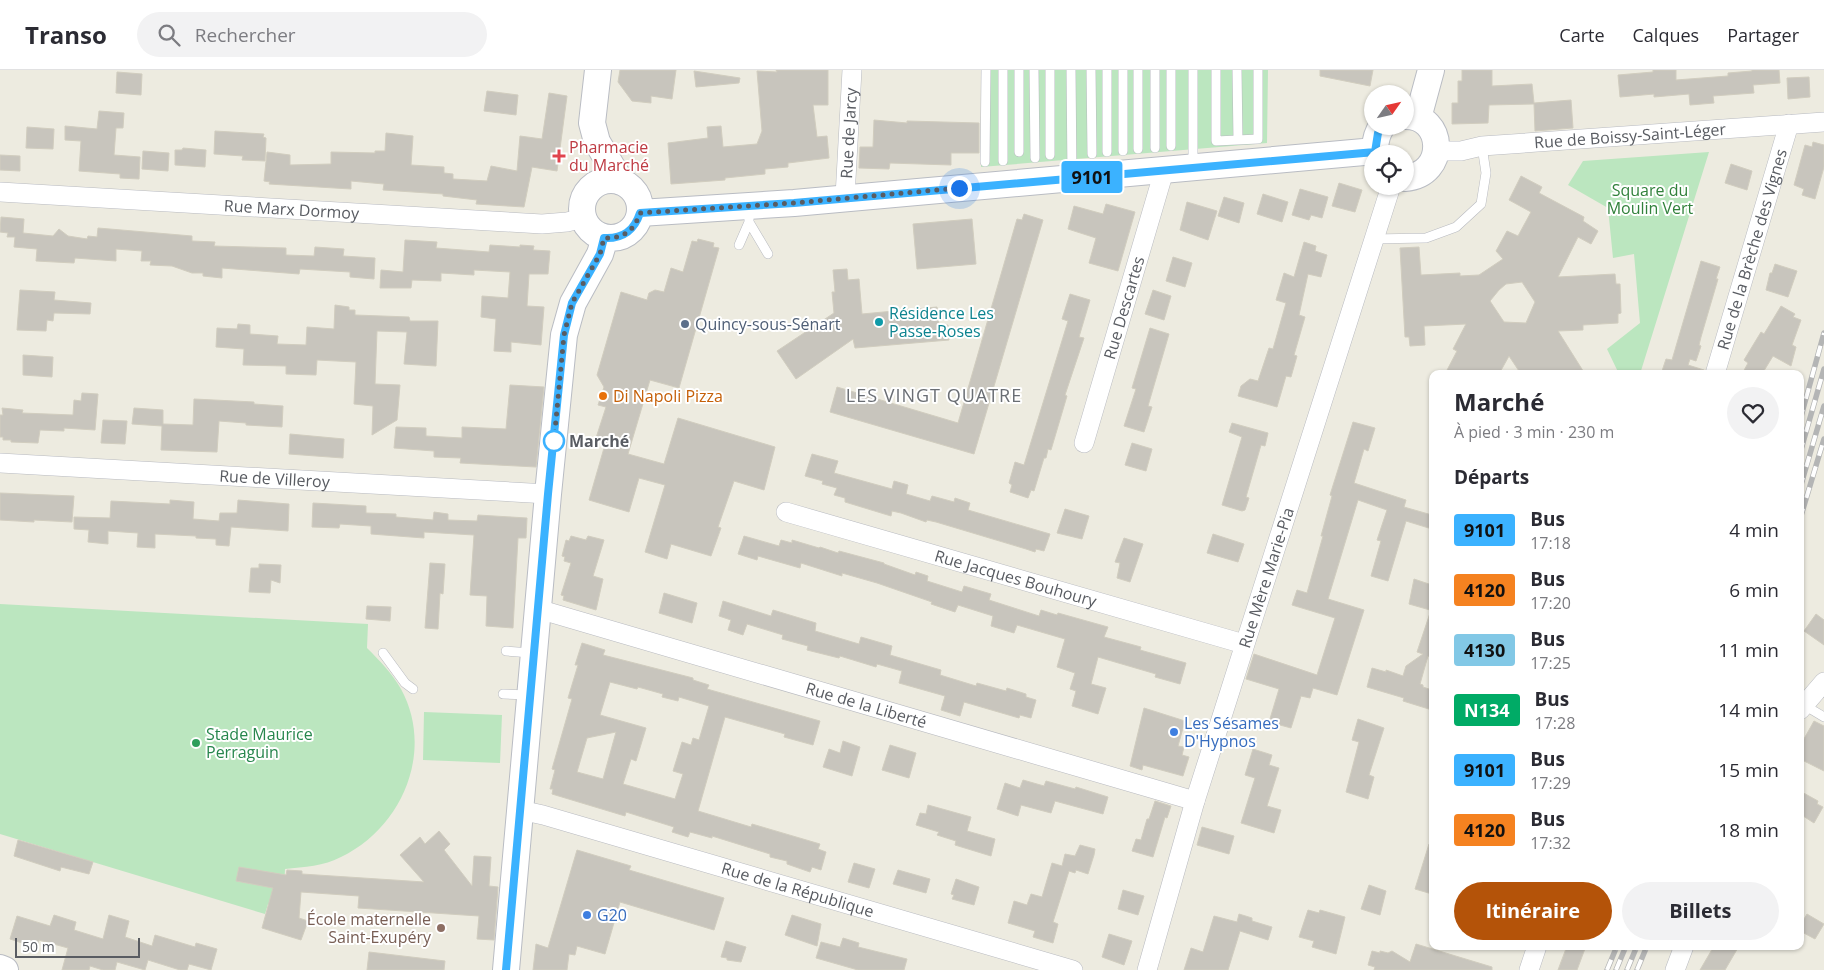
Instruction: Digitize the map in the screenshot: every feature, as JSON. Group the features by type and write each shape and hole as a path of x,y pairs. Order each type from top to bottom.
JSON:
{"main road":[{"path":"598,70 592,123 597,142 621,182"},
{"path":"1414,110 1431,70"},
{"path":"1414,118 1426,124 1432,131 1437,151 1429,168 1414,177"},
{"path":"594,186 597,142"},
{"path":"640,213 749,214 845,197 1072,179 1160,159 1193,168 1364,154"},
{"path":"611,180 621,182 630,187 636,194 640,204 640,213 632,230 624,236 604,238 588,227 582,209 584,200 594,186 602,182 611,180"},
{"path":"506,970 564,335 572,303 600,254 604,238"},
{"path":"0,968 5,970"}],"street":[{"name":"Rue de Jarcy","path":"845,197 852,70"},
{"name":"Rue de Boissy-Saint-Léger","path":"1437,151 1461,151 1482,146 1824,122"},
{"name":"Rue de la Brèche des Vignes","path":"1716,370 1789,124"},
{"name":"Rue Descartes","path":"1084,444 1160,159"},
{"name":"Rue Marx Dormoy","path":"0,192 542,224 567,222 584,218"},
{"name":"Rue Mère Marie-Pia","path":"1147,970 1195,801 1387,195"},
{"name":"Rue de Villeroy","path":"0,463 548,494"},
{"name":"Rue Jacques Bouhoury","path":"786,512 1244,644"},
{"name":"Rue de la Liberté","path":"538,609 1195,801"},
{"path":"1804,705 1824,682"},
{"name":"Rue de la République","path":"520,810 543,815 1073,970"},
{"path":"1529,970 1536,950"},
{"path":"1675,970 1682,950"}],"lane":[{"path":"985,162 986,70"},
{"path":"1003,70 1003,161"},
{"path":"1019,70 1019,152"},
{"path":"1034,70 1035,158"},
{"path":"1050,70 1050,156"},
{"path":"1071,70 1072,179"},
{"path":"1092,70 1092,154"},
{"path":"1107,70 1107,152"},
{"path":"1123,70 1123,151"},
{"path":"1138,70 1138,149"},
{"path":"1155,70 1160,159"},
{"path":"1171,70 1171,146"},
{"path":"1193,168 1194,70"},
{"path":"1216,70 1216,142 1258,139 1258,70"},
{"path":"1237,70 1238,140"},
{"path":"1373,238 1426,238 1456,226 1481,204 1486,173 1482,146"},
{"path":"739,245 749,214"},
{"path":"749,214 768,254"},
{"path":"506,651 534,653"},
{"path":"383,653 405,683 413,688"},
{"path":"504,694 531,695"},
{"path":"1804,708 1824,717"}],"green space":[{"path":"981,70 1268,70 1267,143 981,167"},
{"name":"Square du Moulin Vert","path":"1709,152 1641,370 1617,370 1607,349 1640,323 1634,254 1613,258 1608,208 1568,185 1583,161"},
{"path":"0,604 368,624 367,648 386,667 397,683 411,713 415,737 413,762 407,785 396,807 381,827 362,844 341,857 328,862 314,866 285,869 283,908 268,904 265,914 0,834"},
{"path":"424,712 502,715 500,763 423,760"}],"building":[{"path":"620,70 676,70 672,99 651,96 651,103 632,101 618,82"},
{"path":"776,70 828,70 828,105 813,105 817,137 827,136 829,158 788,163 788,167 765,169 765,174 725,178 725,180 671,184 668,143 708,138 707,127 721,126 723,147 757,144 762,131 757,71 777,72"},
{"path":"1320,70 1373,70 1370,85 1320,76"},
{"path":"1462,70 1492,70 1492,86 1532,84 1534,103 1571,100 1573,128 1535,131 1534,104 1489,105 1488,123 1452,124 1452,103 1458,103 1458,81 1462,81"},
{"path":"1653,70 1676,70 1676,80 1728,76 1728,73 1752,70 1779,70 1780,83 1753,85 1754,93 1713,96 1714,103 1690,105 1689,94 1654,97 1654,94 1620,97 1618,75 1653,72"},
{"path":"694,71 740,78 739,83 696,87"},
{"path":"117,72 142,74 141,95 116,93"},
{"path":"1809,77 1810,97 1788,99 1787,78"},
{"path":"487,91 518,95 516,115 484,111"},
{"path":"549,93 567,96 557,171 532,167 524,207 476,204 477,200 443,196 443,194 383,190 384,184 351,181 351,189 269,184 270,182 264,181 267,152 290,155 290,165 331,164 331,152 375,153 375,151 385,151 386,133 413,136 411,165 444,167 444,173 453,174 453,179 487,181 491,166 517,171 520,136 542,139"},
{"path":"99,111 124,113 123,128 116,128 114,155 140,157 139,179 120,178 120,174 79,171 81,141 65,140 65,126 97,129"},
{"path":"874,120 907,123 907,121 979,123 979,153 951,153 951,165 890,163 889,169 859,168 860,147 873,147"},
{"path":"27,127 54,129 53,149 26,148"},
{"path":"215,131 264,134 263,137 266,138 265,161 242,160 243,156 214,154"},
{"path":"1813,142 1824,145 1824,167 1815,199 1802,195 1804,189 1794,185 1805,145 1812,147"},
{"path":"183,148 206,150 205,167 175,165 175,150 182,150"},
{"path":"143,151 169,153 168,171 142,169"},
{"path":"0,155 20,156 20,171 0,170"},
{"path":"1731,164 1752,171 1747,190 1725,183"},
{"path":"1521,176 1542,187 1539,193 1584,217 1583,221 1598,231 1591,244 1578,237 1558,277 1615,274 1616,284 1620,284 1621,313 1618,314 1618,323 1583,325 1583,330 1558,331 1582,370 1518,370 1509,356 1501,370 1447,370 1457,351 1453,349 1466,324 1424,326 1425,345 1410,346 1409,337 1405,337 1400,248 1419,247 1421,275 1460,273 1460,276 1479,275 1503,259 1496,251 1507,231 1518,236 1531,212 1509,200","holes":["1522,282 1535,302 1526,323 1504,322 1490,301 1506,284"]},
{"path":"1339,183 1362,190 1355,212 1332,206"},
{"path":"1300,189 1328,197 1322,218 1311,215 1309,220 1292,215"},
{"path":"1263,194 1288,202 1282,222 1257,214"},
{"path":"1224,197 1244,203 1239,223 1218,216"},
{"path":"1187,202 1217,211 1208,240 1180,230"},
{"path":"1106,204 1135,212 1118,271 1089,263 1096,238 1068,229 1074,206 1103,214"},
{"path":"1024,214 1043,220 974,454 830,412 837,387 958,423 1017,219 1022,220"},
{"path":"1,217 24,219 23,233 53,236 59,229 68,236 87,239 88,236 97,237 98,228 192,236 192,241 215,242 214,246 286,248 286,255 314,256 315,247 344,249 343,256 375,258 374,279 350,277 350,272 300,269 299,274 222,268 222,278 203,276 203,273 192,273 172,266 150,265 151,261 141,261 142,251 116,249 116,261 75,258 74,263 36,261 37,249 14,247 15,237 7,237 8,233 0,232"},
{"path":"972,219 976,264 917,269 913,224"},
{"path":"698,239 714,243 713,247 719,248 679,388 650,380 628,454 664,464 678,418 775,447 764,490 734,481 718,527 721,528 711,556 671,544 667,559 645,552 665,485 639,478 629,512 589,500 606,441 596,438 606,407 598,405 604,387 597,375 621,292 647,300 649,293 655,290 664,292 671,268 683,272 692,241 697,242"},
{"path":"405,240 437,242 436,248 489,252 490,245 520,247 520,245 534,246 533,250 550,251 548,274 529,274 527,306 544,307 541,345 511,342 511,352 494,351 496,319 481,317 482,296 508,298 510,272 474,270 474,275 441,273 441,281 412,280 411,288 380,288 381,270 403,272"},
{"path":"1304,242 1316,246 1315,251 1327,255 1321,277 1308,274 1299,315 1305,317 1294,355 1297,356 1291,377 1286,376 1277,407 1238,396 1241,386 1250,379 1258,381 1269,348 1273,349 1286,303 1276,300 1284,273 1294,277"},
{"path":"1173,257 1192,263 1185,287 1166,281"},
{"path":"1701,261 1720,267 1699,345 1701,346 1696,361 1690,359 1688,365 1704,370 1662,370 1666,359 1672,360"},
{"path":"1775,264 1797,271 1788,297 1766,290 1770,273 1772,273"},
{"name":"Résidence Les Passe-Roses","path":"847,269 848,280 859,279 862,314 937,307 939,326 948,325 949,340 855,348 853,339 796,379 777,351 834,313 832,292 835,292 833,270"},
{"path":"20,290 55,292 54,300 91,303 90,314 54,313 53,321 47,320 46,331 17,330"},
{"path":"1153,290 1171,296 1164,320 1145,314"},
{"path":"1070,294 1090,300 1079,337 1084,338 1065,395 1067,396 1051,450 1048,449 1034,491 1031,490 1028,498 1010,492 1012,485 1009,483 1015,462 1024,465 1068,321 1062,319"},
{"path":"335,305 355,310 355,315 409,317 410,321 438,321 436,366 404,364 407,332 377,331 375,384 400,385 397,420 372,435 373,406 354,404 356,362 317,360 316,375 286,374 286,366 243,365 244,349 216,347 217,328 237,329 238,324 250,325 250,334 278,336 277,344 306,345 307,327 334,329"},
{"path":"1781,306 1795,314 1793,317 1801,320 1792,345 1796,347 1791,366 1773,356 1764,370 1744,370 1748,363 1744,360 1761,332 1764,334"},
{"path":"1150,328 1169,334 1148,406 1152,407 1144,432 1124,426 1136,389 1132,388"},
{"path":"23,355 53,357 52,377 23,375"},
{"path":"510,385 544,387 536,467 460,463 461,458 434,457 434,451 394,448 396,427 426,428 426,436 462,438 462,427 506,429"},
{"path":"82,393 98,394 95,430 64,428 64,431 40,430 38,443 11,442 11,440 3,440 3,437 0,437 0,415 3,415 2,408 23,410 22,413 73,415 74,400 81,401"},
{"path":"194,399 254,402 254,404 283,406 282,427 219,421 217,452 161,450 162,426 132,424 134,408 163,410 163,424 193,425"},
{"path":"103,420 127,421 125,444 101,443"},
{"path":"1353,422 1375,428 1368,451 1364,449 1354,483 1406,500 1404,507 1429,514 1429,528 1406,521 1388,581 1371,576 1381,541 1377,540 1387,510 1358,500 1328,599 1364,610 1337,695 1313,688 1310,698 1301,696 1291,728 1269,722 1279,689 1246,679 1254,654 1317,675 1335,618 1292,605 1297,590 1307,593 1323,536 1321,536 1332,496 1330,495"},
{"path":"1232,423 1268,433 1265,446 1261,445 1246,497 1249,498 1245,510 1242,511 1222,505 1242,437 1229,432"},
{"path":"290,434 344,439 343,458 289,454"},
{"path":"1132,443 1152,449 1146,471 1125,465"},
{"path":"812,454 838,461 834,473 892,489 894,481 908,485 906,494 930,501 932,496 954,502 955,498 970,503 968,510 1050,534 1044,551 1036,549 1035,552 936,522 927,520 926,522 892,511 891,516 845,502 845,498 834,495 837,488 822,484 823,481 805,476"},
{"path":"0,493 74,496 72,522 0,520"},
{"path":"170,500 194,502 193,519 219,521 220,513 237,513 238,500 289,504 288,531 231,527 229,546 216,545 216,539 155,534 155,548 137,547 138,533 108,531 108,544 88,542 89,530 74,529 74,517 110,518 111,501 170,504"},
{"path":"313,503 366,506 366,513 396,514 396,517 433,520 434,512 448,514 448,520 477,521 478,515 527,518 526,538 518,538 513,628 486,626 487,596 470,595 474,535 424,532 424,538 371,534 371,526 340,524 339,528 312,527"},
{"path":"1065,509 1089,516 1082,539 1057,533"},
{"path":"1213,534 1244,544 1238,562 1207,553"},
{"path":"571,536 586,540 588,536 604,540 593,576 603,579 596,610 563,600 564,596 561,595 571,563 564,561 565,557 562,556 566,540 569,541"},
{"path":"744,536 779,546 781,540 792,543 792,540 838,553 839,551 884,563 915,575 916,572 928,576 927,581 962,592 964,586 991,594 989,600 1039,616 1041,610 1108,627 1104,637 1141,647 1140,650 1186,663 1180,684 1155,677 1156,674 1098,657 1091,684 1106,688 1098,714 1072,706 1076,691 1070,689 1075,673 1057,667 1065,639 1017,625 1014,633 991,626 993,616 958,605 955,612 877,583 842,573 842,576 801,563 800,568 758,556 757,560 738,554"},
{"path":"1124,538 1143,544 1130,582 1117,578 1120,563 1115,562"},
{"path":"430,563 445,564 443,594 440,593 438,629 425,628"},
{"path":"259,564 281,565 280,583 271,580 270,593 249,592 251,568 259,568"},
{"path":"1414,579 1429,584 1429,610 1409,604"},
{"path":"664,593 697,603 692,623 659,613"},
{"path":"723,601 771,616 773,610 816,623 815,631 859,644 861,637 892,646 890,655 941,670 940,675 976,686 977,683 1006,691 1007,688 1026,694 1026,697 1036,700 1031,718 1020,715 1019,718 964,702 960,716 941,710 945,696 899,683 902,671 877,664 876,667 840,656 839,658 807,650 808,646 782,639 783,635 747,624 743,635 728,630 731,620 719,616"},
{"path":"367,606 391,607 390,621 366,619"},
{"path":"1816,614 1824,620 1824,645 1804,631"},
{"path":"1429,616 1429,656 1420,684 1429,689 1429,709 1403,701 1404,698 1367,687 1372,668 1386,672 1386,670 1403,676 1406,666 1423,654 1417,652"},
{"path":"582,643 605,650 603,655 693,678 693,680 709,685 707,689 820,721 813,745 784,737 785,734 725,717 698,811 751,827 752,824 820,844 818,849 826,852 821,870 812,867 810,872 787,864 787,861 770,857 770,854 712,836 712,838 690,832 688,837 672,832 674,827 626,812 625,816 552,794 553,789 550,789 555,770 552,769 572,699 568,698 578,665 575,665","holes":["610,682 637,689 638,687 663,694 662,697 678,701 679,697 709,706 699,740 693,738 691,745 682,742 673,771 683,774 675,799 623,784 631,759 636,761 646,728 600,715","616,732 603,779 577,772 587,738"]},
{"path":"1144,708 1185,721 1178,746 1184,747 1182,755 1189,757 1183,776 1143,765 1142,770 1130,766"},
{"path":"1358,719 1384,728 1369,775 1374,777 1368,799 1346,792 1359,742 1352,740"},
{"path":"1814,721 1824,726 1824,771 1804,761 1804,739"},
{"path":"843,741 860,747 852,776 823,767 829,749 840,753"},
{"path":"890,745 916,753 909,778 882,770"},
{"path":"1253,749 1272,755 1269,765 1279,768 1267,806 1281,810 1274,833 1241,823 1255,778 1245,775"},
{"path":"1023,780 1044,786 1046,781 1075,789 1076,787 1108,797 1103,814 1055,801 1051,813 1021,805 1018,816 997,809 1005,783 1020,788"},
{"path":"1804,793 1818,801 1817,804 1823,807 1814,823 1804,817"},
{"path":"1155,801 1171,806 1167,818 1165,817 1153,857 1132,851 1136,839 1141,840"},
{"path":"928,805 971,817 967,831 995,839 991,856 955,845 956,841 937,835 939,832 916,825 920,813 926,814"},
{"path":"1202,827 1234,836 1229,854 1197,845"},
{"path":"439,831 450,844 444,850 472,886 474,856 491,857 489,886 498,887 494,940 477,939 479,916 358,908 359,896 301,892 299,918 308,921 301,940 262,928 273,888 236,881 239,867 286,875 287,870 302,871 302,874 424,882 400,855 420,837 425,844"},
{"path":"18,840 93,862 89,874 61,867 60,871 14,856"},
{"path":"1429,844 1429,893 1415,889"},
{"path":"1080,845 1095,849 1094,855 1088,874 1076,870 1075,873 1069,871 1053,922 1058,924 1053,943 1033,937 1035,931 1008,923 1014,901 1027,905 1031,894 1042,897 1052,863 1062,866 1065,854 1075,856"},
{"path":"577,850 631,866 629,870 724,898 714,930 620,902 605,954 577,946 575,955 569,954 567,970 533,970 536,944 548,948"},
{"path":"854,863 875,869 869,888 848,882"},
{"path":"898,870 930,879 926,893 893,884"},
{"path":"956,879 979,887 974,905 952,899 954,895 951,894"},
{"path":"1369,885 1386,891 1380,915 1361,909"},
{"path":"1123,890 1144,896 1138,915 1118,909"},
{"path":"1308,910 1319,913 1320,910 1345,917 1336,954 1312,947 1314,941 1299,937"},
{"path":"1239,914 1252,918 1252,921 1272,927 1268,940 1240,931 1228,970 1184,970 1191,948 1203,952 1214,916 1237,922"},
{"path":"1807,914 1824,924 1815,939 1804,933 1804,919"},
{"path":"54,915 76,922 74,930 103,939 109,915 129,921 125,937 152,946 155,935 195,947 196,943 217,949 211,970 189,964 187,970 180,970 148,960 145,970 117,962 115,970 103,970 90,966 89,970 62,970 68,948 39,940 37,948 10,939 17,916 50,926"},
{"path":"792,915 821,924 817,946 785,935"},
{"path":"1109,934 1132,941 1124,965 1102,957"},
{"path":"843,938 859,943 858,947 907,959 904,970 858,970 816,958 821,942 840,947"},
{"path":"726,941 746,947 741,962 721,957"},
{"path":"1416,944 1429,948 1429,950 1436,950 1492,967 1492,970 1374,970 1375,967 1368,965 1372,951 1388,953 1392,951 1410,962"},
{"path":"1566,950 1584,950 1577,970 1558,970"},
{"path":"1712,950 1737,950 1725,970 1700,970"},
{"path":"369,952 445,961 444,970 367,970"}],"railway":[{"path":"1804,406 1824,333"},
{"path":"1804,439 1824,369"},
{"path":"1804,474 1824,406"},
{"path":"1804,506 1824,439"},
{"path":"1607,970 1615,950"},
{"path":"1616,970 1624,950"},
{"path":"1627,970 1635,950"},
{"path":"1637,970 1645,950"}],"bus line":[{"name":"9101","path":"506,970 564,335 572,303 600,254 604,238 624,236 632,230 640,213 794,203 845,197 1375,152 1377,135"}],"place":[{"name":"Pharmacie du Marché","path":"559,156"},
{"name":"Résidence Les Passe-Roses","path":"879,322"},
{"name":"Quincy-sous-Sénart","path":"685,324"},
{"name":"Di Napoli Pizza","path":"603,396"},
{"name":"Marché","path":"554,441"},
{"name":"Les Sésames D'Hypnos","path":"1174,732"},
{"name":"Stade Maurice Perraguin","path":"196,743"},
{"name":"G20","path":"587,915"},
{"name":"École maternelle Saint-Exupéry","path":"441,928"}],"district":[{"name":"LES VINGT QUATRE","path":"934,395"}],"route":[{"path":"554,441 564,335 572,303 600,254 604,238 624,236 632,230 640,213 794,203 959,188"}]}
